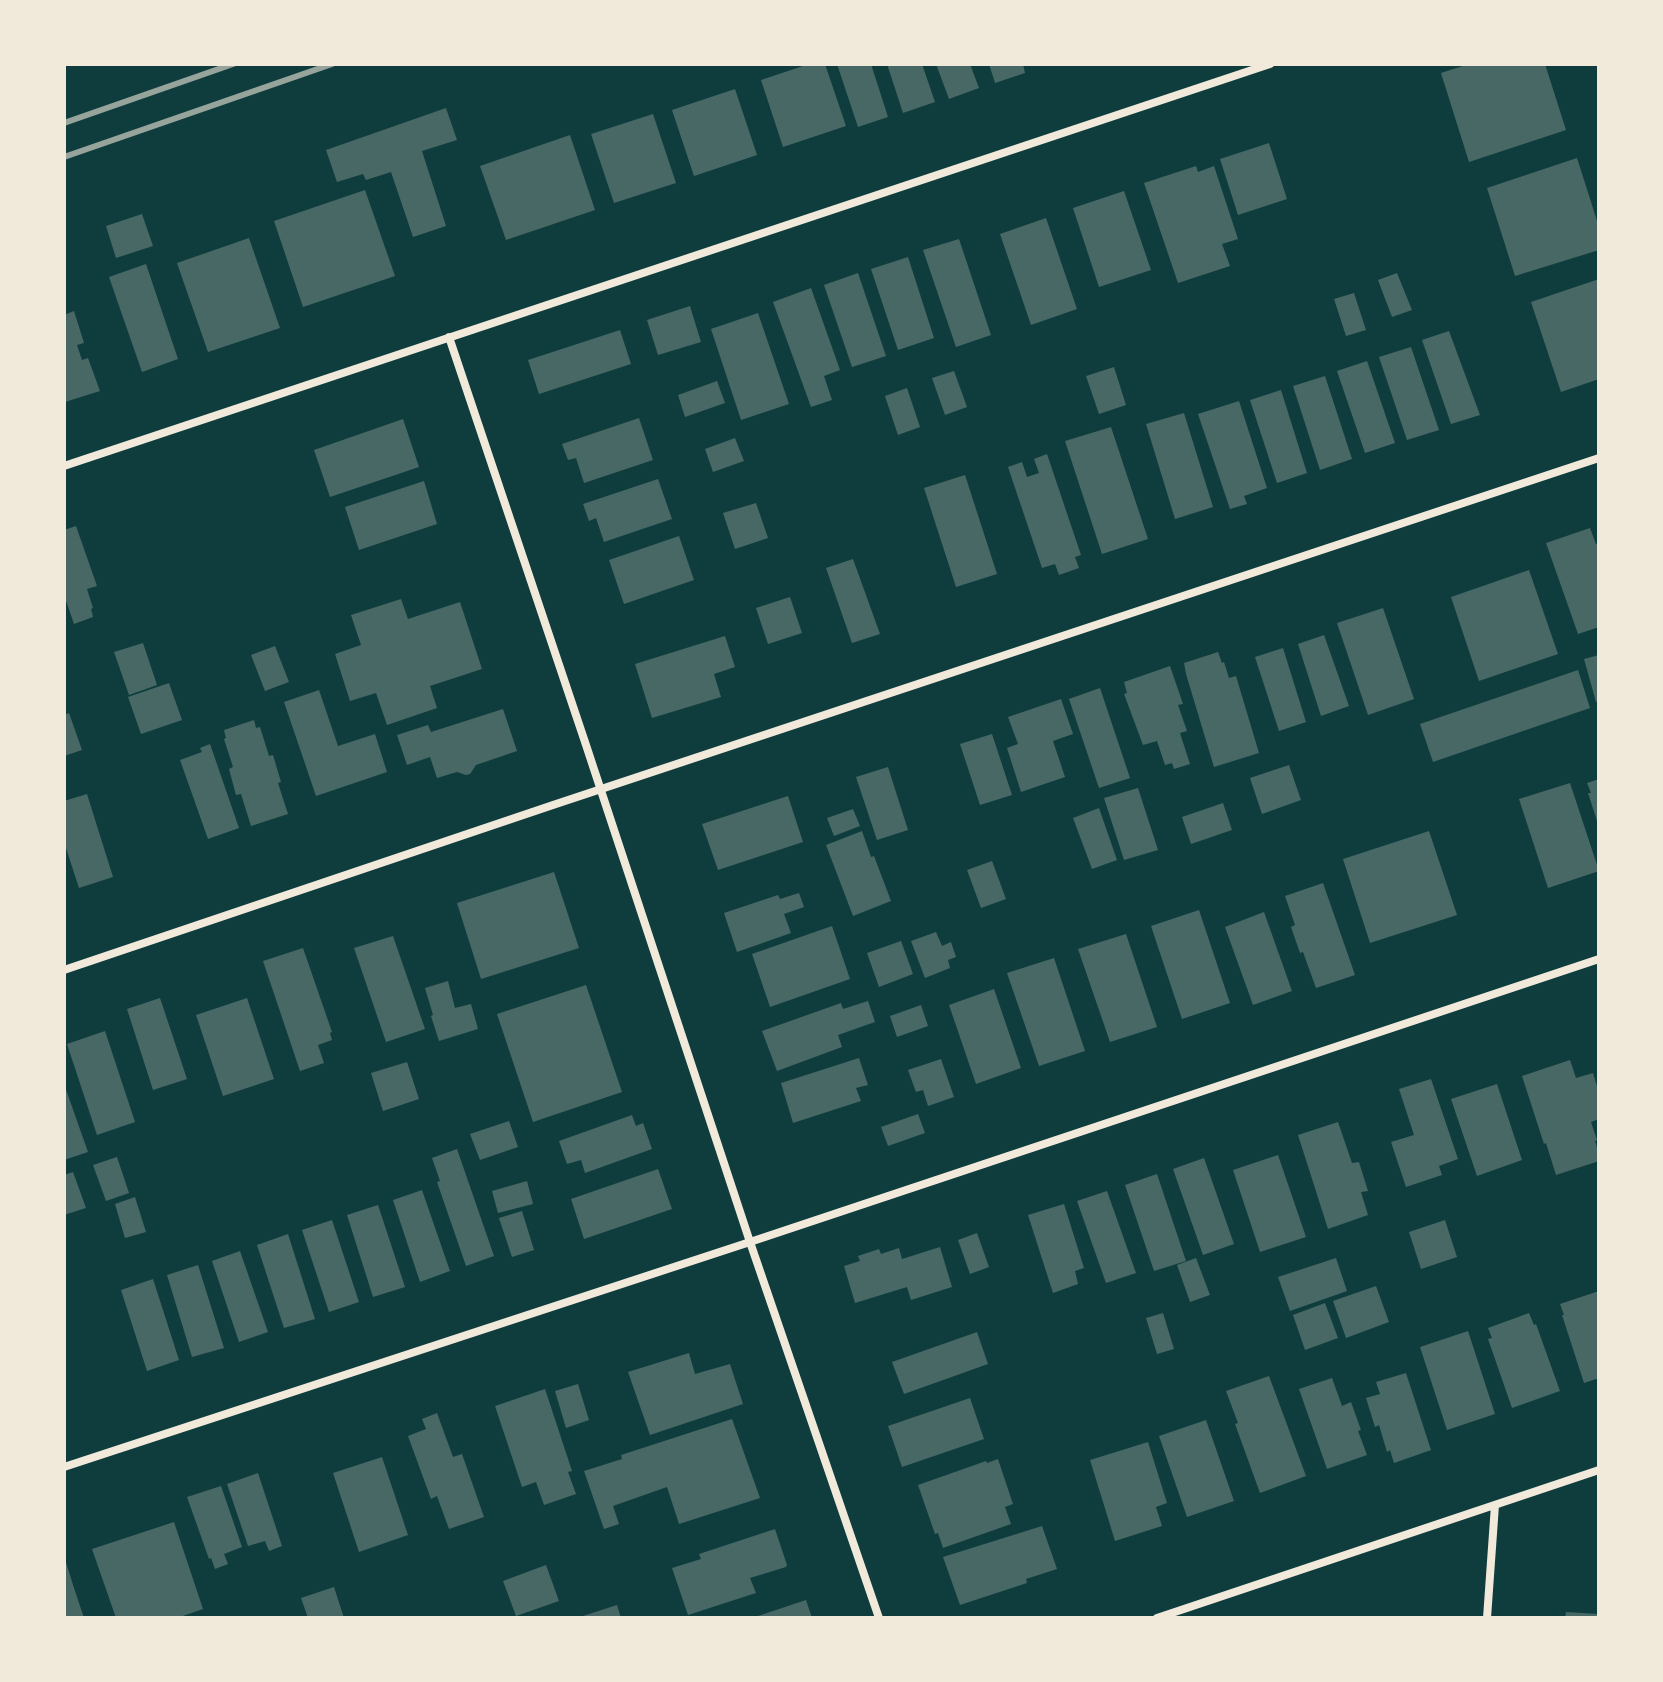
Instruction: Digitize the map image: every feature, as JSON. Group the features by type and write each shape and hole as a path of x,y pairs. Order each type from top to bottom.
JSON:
{"street":[{"path":"64,466 1270,64"},
{"path":"449,337 750,1242 879,1618"},
{"path":"64,970 1599,458"},
{"path":"64,1467 1599,959"},
{"path":"1157,1618 1599,1470"},
{"path":"1487,1618 1495,1505"}],"building":[{"path":"809,64 825,64 846,126 783,147 761,80"},
{"path":"837,64 871,64 888,117 858,127"},
{"path":"887,64 922,64 935,102 903,113"},
{"path":"936,64 970,64 979,88 949,99"},
{"path":"989,64 1023,64 1025,73 995,83"},
{"path":"1469,64 1545,64 1566,130 1469,162 1441,73"},
{"path":"735,89 757,155 694,176 672,110"},
{"path":"446,108 457,140 422,151 446,226 413,237 391,172 366,180 363,174 337,182 326,150"},
{"path":"653,114 676,183 614,203 591,134"},
{"path":"570,135 595,210 506,240 480,166"},
{"path":"1269,143 1287,199 1238,215 1220,159"},
{"path":"1577,158 1599,227 1599,250 1515,276 1487,188"},
{"path":"1196,166 1198,172 1214,166 1238,239 1222,244 1230,266 1178,283 1144,183"},
{"path":"365,190 395,276 303,307 274,221"},
{"path":"1124,191 1151,270 1099,287 1073,208"},
{"path":"142,214 153,246 116,258 106,226"},
{"path":"1046,218 1077,309 1031,325 1000,234"},
{"path":"249,238 280,328 208,352 177,263"},
{"path":"959,239 991,335 956,347 923,250"},
{"path":"908,257 934,338 898,350 871,269"},
{"path":"146,264 178,359 142,372 109,277"},
{"path":"858,273 886,356 852,367 824,285"},
{"path":"1397,273 1412,310 1392,317 1378,280"},
{"path":"1599,279 1599,379 1561,392 1531,302"},
{"path":"811,288 840,370 824,376 832,400 811,407 773,302"},
{"path":"1354,293 1366,330 1346,336 1334,299"},
{"path":"690,306 701,342 658,355 647,320"},
{"path":"74,311 84,343 77,345 82,360 88,358 100,391 65,402 64,315"},
{"path":"758,313 789,404 741,420 711,329"},
{"path":"620,330 631,364 539,394 528,360"},
{"path":"1449,331 1480,415 1451,424 1422,340"},
{"path":"1411,347 1439,430 1407,440 1379,357"},
{"path":"1367,361 1395,443 1365,453 1337,371"},
{"path":"1114,367 1126,405 1099,414 1086,376"},
{"path":"954,371 967,407 945,415 932,378"},
{"path":"1325,376 1352,459 1320,470 1293,386"},
{"path":"717,381 725,403 685,417 678,395"},
{"path":"907,388 920,427 898,435 885,396"},
{"path":"1281,390 1307,473 1277,483 1250,400"},
{"path":"1239,401 1267,488 1244,496 1247,504 1230,509 1198,414"},
{"path":"1184,413 1213,507 1175,519 1146,424"},
{"path":"639,418 653,460 584,483 576,458 568,460 562,444"},
{"path":"403,419 419,467 330,497 314,450"},
{"path":"1111,427 1148,539 1102,554 1065,441"},
{"path":"735,438 744,461 713,472 705,449"},
{"path":"1047,454 1081,555 1075,557 1079,568 1059,575 1055,564 1042,568 1008,467 1022,462 1027,477 1039,473 1034,459"},
{"path":"965,475 997,574 956,587 924,488"},
{"path":"658,479 672,519 604,542 596,518 589,521 583,504"},
{"path":"424,481 437,524 359,550 345,507"},
{"path":"756,503 768,538 735,549 723,513"},
{"path":"76,526 97,586 87,589 93,617 74,624 64,595 64,530"},
{"path":"1590,528 1596,544 1599,543 1599,627 1578,634 1546,543"},
{"path":"679,536 694,580 624,604 609,560"},
{"path":"853,559 880,634 852,643 826,568"},
{"path":"1529,570 1558,654 1479,681 1451,597"},
{"path":"790,597 802,633 768,644 756,608"},
{"path":"401,599 408,619 460,602 482,669 430,686 437,708 387,725 376,693 350,701 335,654 361,645 351,615"},
{"path":"1383,608 1414,699 1368,715 1337,623"},
{"path":"1324,635 1349,706 1321,716 1298,644"},
{"path":"725,636 735,667 714,674 721,697 652,718 635,664"},
{"path":"143,643 157,685 129,695 114,652"},
{"path":"275,646 289,682 265,691 251,655"},
{"path":"1283,648 1306,722 1279,731 1255,657"},
{"path":"1218,652 1229,678 1236,676 1259,753 1214,767 1184,663"},
{"path":"1599,655 1599,701 1596,702 1584,659"},
{"path":"1170,666 1183,704 1178,705 1187,731 1180,733 1190,764 1174,769 1172,763 1165,765 1157,741 1143,745 1124,694 1127,693 1124,682"},
{"path":"1578,670 1590,708 1433,762 1420,724"},
{"path":"169,683 182,720 141,734 128,697"},
{"path":"1100,688 1130,778 1099,788 1069,699"},
{"path":"319,690 338,746 375,734 387,772 316,796 284,702"},
{"path":"1061,699 1073,734 1053,741 1065,777 1021,792 1007,748 1018,744 1008,717"},
{"path":"503,709 517,751 476,765 466,775 457,772 437,778 430,757 407,765 397,735 428,725 431,732"},
{"path":"69,713 82,750 64,756 64,715"},
{"path":"254,720 256,728 260,727 269,756 273,755 288,814 251,826 241,794 236,795 224,730"},
{"path":"992,734 1012,795 980,805 960,744"},
{"path":"210,744 239,828 208,839 180,760 202,752 200,748"},
{"path":"1289,765 1301,800 1262,814 1250,778"},
{"path":"888,767 908,830 877,840 856,777"},
{"path":"1599,779 1599,824 1598,824 1587,783"},
{"path":"1570,783 1599,871 1548,888 1519,799"},
{"path":"1138,788 1158,850 1124,860 1104,798"},
{"path":"87,794 113,877 79,888 64,842 64,801"},
{"path":"788,796 803,842 718,870 702,824"},
{"path":"1223,803 1232,830 1191,844 1182,817"},
{"path":"1099,808 1117,860 1092,869 1073,818"},
{"path":"853,809 860,826 834,836 827,818"},
{"path":"862,831 891,901 853,916 826,845"},
{"path":"1429,831 1457,915 1370,943 1343,859"},
{"path":"992,861 1006,899 981,908 967,870"},
{"path":"554,872 579,948 481,979 457,903"},
{"path":"1323,883 1355,975 1316,988 1291,927 1295,925 1285,896"},
{"path":"799,893 804,907 784,914 791,933 737,952 724,913 778,895 780,899"},
{"path":"1199,910 1230,1003 1182,1019 1151,926"},
{"path":"1264,912 1292,991 1253,1005 1225,927"},
{"path":"832,926 850,979 770,1007 752,954"},
{"path":"936,932 942,946 951,942 956,957 948,960 950,968 925,978 911,941"},
{"path":"1126,934 1157,1027 1110,1042 1078,949"},
{"path":"393,936 425,1029 386,1042 354,948"},
{"path":"901,941 913,974 879,987 867,953"},
{"path":"303,948 332,1032 332,1040 318,1045 324,1063 300,1071 263,961"},
{"path":"1054,958 1085,1051 1039,1066 1007,973"},
{"path":"448,981 455,1008 471,1004 478,1029 439,1041 425,988"},
{"path":"586,985 622,1092 533,1122 497,1014"},
{"path":"994,989 1021,1068 976,1084 949,1005"},
{"path":"160,998 187,1079 153,1090 127,1009"},
{"path":"247,998 274,1079 223,1096 196,1015"},
{"path":"868,1001 875,1022 838,1035 842,1047 777,1071 762,1031 841,1003 843,1009"},
{"path":"921,1005 928,1026 897,1037 890,1016"},
{"path":"105,1031 135,1122 97,1135 67,1044"},
{"path":"859,1058 868,1085 856,1088 861,1101 793,1123 781,1083"},
{"path":"941,1059 954,1097 928,1106 923,1090 916,1092 908,1070"},
{"path":"1570,1060 1576,1078 1593,1073 1599,1093 1599,1119 1591,1122 1599,1161 1556,1175 1522,1076"},
{"path":"407,1062 419,1099 383,1111 371,1073"},
{"path":"1431,1079 1458,1159 1439,1166 1442,1175 1406,1187 1391,1142 1414,1135 1399,1089"},
{"path":"64,1084 88,1152 64,1160"},
{"path":"1497,1084 1522,1160 1477,1176 1451,1099"},
{"path":"918,1114 925,1133 888,1146 881,1127"},
{"path":"632,1115 636,1126 643,1123 652,1149 585,1173 581,1160 567,1164 559,1141"},
{"path":"509,1121 518,1147 480,1160 470,1134"},
{"path":"1338,1122 1352,1163 1359,1162 1368,1191 1361,1192 1368,1215 1328,1229 1298,1135"},
{"path":"457,1149 494,1256 466,1266 437,1182 440,1181 432,1158"},
{"path":"1278,1155 1306,1237 1260,1252 1233,1170"},
{"path":"117,1157 129,1193 106,1201 93,1165"},
{"path":"1204,1158 1234,1244 1203,1255 1173,1169"},
{"path":"658,1169 672,1209 584,1239 571,1199"},
{"path":"73,1172 86,1208 64,1215 64,1175"},
{"path":"1157,1174 1186,1261 1154,1271 1125,1185"},
{"path":"527,1181 533,1204 498,1213 492,1191"},
{"path":"422,1190 450,1271 420,1282 393,1200"},
{"path":"1107,1191 1136,1273 1106,1283 1077,1201"},
{"path":"135,1197 146,1232 125,1238 115,1204"},
{"path":"1064,1204 1084,1268 1075,1271 1078,1284 1053,1293 1028,1215"},
{"path":"378,1205 405,1287 373,1297 347,1215"},
{"path":"522,1211 534,1250 512,1257 499,1218"},
{"path":"332,1220 359,1302 329,1312 302,1230"},
{"path":"1445,1220 1457,1257 1421,1269 1409,1232"},
{"path":"977,1233 989,1267 970,1274 958,1240"},
{"path":"288,1234 315,1319 284,1328 257,1245"},
{"path":"940,1247 952,1287 911,1300 907,1287 855,1303 844,1266 860,1261 858,1256 879,1249 881,1254 899,1248 902,1259"},
{"path":"240,1251 268,1332 239,1342 212,1261"},
{"path":"1196,1258 1210,1295 1190,1302 1177,1265"},
{"path":"1336,1258 1347,1291 1290,1311 1278,1277"},
{"path":"198,1265 224,1348 192,1357 167,1275"},
{"path":"153,1279 179,1360 147,1371 121,1290"},
{"path":"1376,1286 1389,1322 1346,1338 1333,1301"},
{"path":"1599,1291 1599,1378 1584,1383 1560,1304"},
{"path":"1325,1303 1338,1338 1305,1350 1293,1315"},
{"path":"1163,1313 1174,1349 1157,1354 1146,1318"},
{"path":"1529,1313 1536,1324 1560,1391 1512,1408 1488,1339 1492,1338 1488,1328"},
{"path":"1468,1331 1495,1414 1447,1430 1420,1347"},
{"path":"977,1332 988,1364 904,1394 892,1362"},
{"path":"689,1353 695,1374 730,1364 743,1404 650,1435 628,1372"},
{"path":"1406,1373 1431,1450 1394,1463 1390,1450 1387,1452 1379,1425 1375,1427 1366,1398 1380,1394 1376,1382"},
{"path":"1269,1376 1306,1476 1260,1493 1226,1391"},
{"path":"1332,1378 1342,1406 1351,1402 1367,1455 1327,1469 1299,1389"},
{"path":"578,1384 589,1420 566,1428 555,1391"},
{"path":"545,1389 572,1471 568,1472 576,1494 544,1505 536,1482 522,1487 495,1406"},
{"path":"970,1398 984,1439 902,1467 888,1426"},
{"path":"437,1413 453,1457 462,1454 484,1517 449,1529 437,1496 431,1499 408,1436 426,1429 422,1419"},
{"path":"732,1419 760,1498 679,1524 667,1487 613,1506 619,1524 604,1529 584,1471 622,1459 621,1455"},
{"path":"1206,1420 1234,1501 1187,1517 1159,1436"},
{"path":"1148,1442 1167,1503 1156,1507 1162,1526 1115,1541 1090,1460"},
{"path":"382,1457 408,1535 359,1552 333,1473"},
{"path":"998,1459 1013,1504 1005,1507 1011,1524 943,1548 918,1485"},
{"path":"258,1473 282,1546 269,1551 265,1541 248,1546 227,1484"},
{"path":"221,1486 242,1547 224,1554 228,1564 215,1569 187,1497"},
{"path":"174,1522 203,1609 177,1618 116,1618 92,1549"},
{"path":"1042,1526 1057,1569 1026,1579 1027,1583 960,1605 943,1557"},
{"path":"775,1529 786,1567 750,1578 756,1593 688,1615 672,1568 701,1559 699,1554"},
{"path":"65,1559 74,1588 84,1618 64,1618"},
{"path":"546,1565 559,1601 516,1616 503,1581"},
{"path":"334,1587 344,1618 308,1618 301,1598"},
{"path":"806,1600 812,1618 755,1618 755,1617"},
{"path":"617,1605 621,1618 580,1617"},
{"path":"1566,1612 1599,1614 1599,1618 1565,1618"}],"railway":[{"path":"64,123 233,64"},
{"path":"64,157 332,64"}]}
